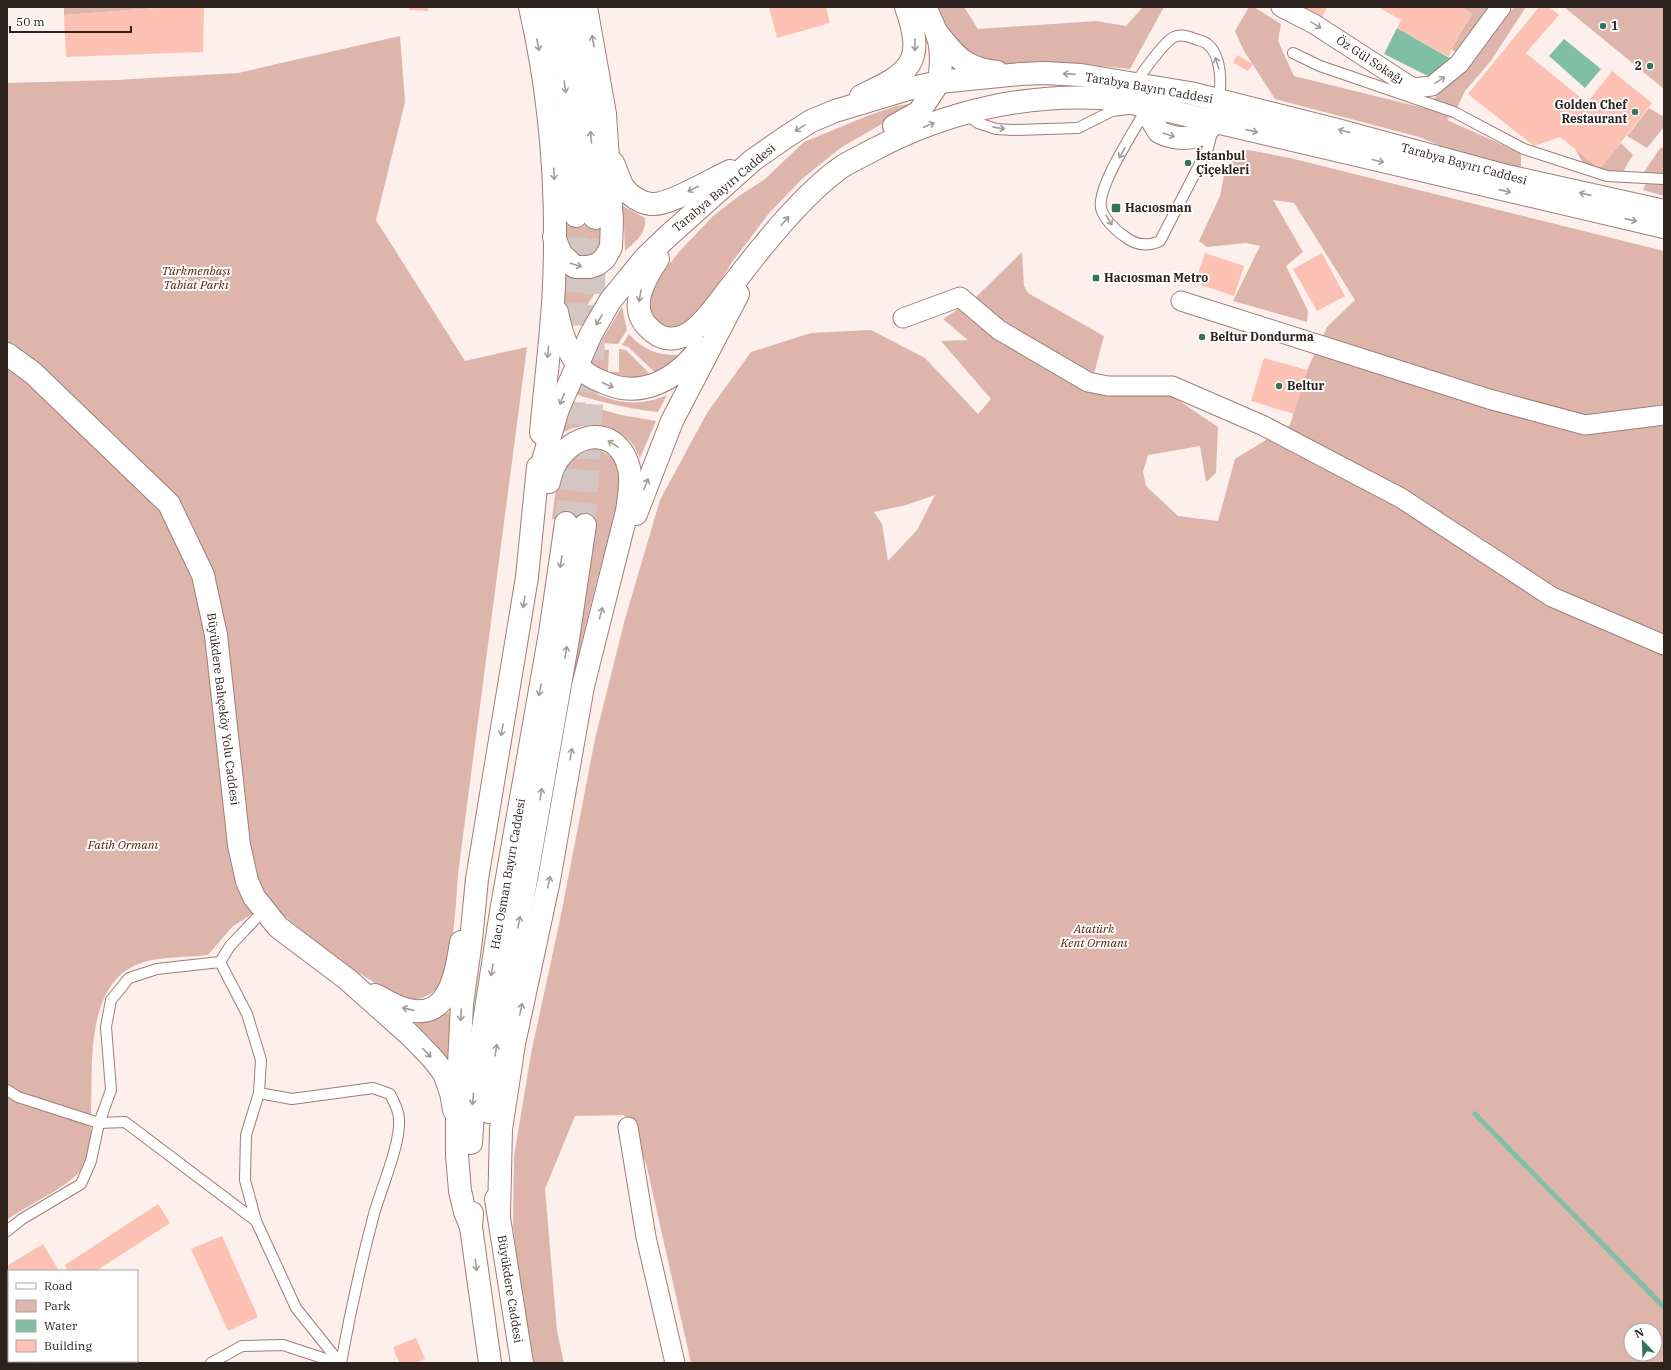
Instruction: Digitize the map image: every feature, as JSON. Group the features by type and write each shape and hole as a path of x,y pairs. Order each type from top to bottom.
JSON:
{"main road":[{"path":"530,7 542,66 552,143 554,285 556,309 561,332 567,347 577,363 581,369 596,379 614,387 639,389 655,385 683,368 729,310"},
{"path":"550,7 567,100 574,156 586,217 590,131 583,73 571,7"},
{"path":"554,236 561,254 575,266 589,267 598,264 607,254 610,247 612,221 604,107 586,7"},
{"path":"835,111 888,84 906,71 913,60 915,46 914,28 906,7"},
{"path":"843,166 855,152 872,139 919,112 940,82 943,58 938,34 926,7"},
{"path":"938,34 958,58 968,65 988,71 1020,74"},
{"name":"Tarabya Bayırı Caddesi","path":"537,481 558,409 591,334 610,301 645,258 754,160 811,121 835,111 908,89 940,82 1020,74 1045,73 1081,75 1190,93 1337,130 1507,176 1664,211"},
{"name":"Tarabya Bayırı Caddesi","path":"760,250 803,201 843,166 894,139 964,112 1038,100 1073,98 1103,98 1148,106 1664,228"},
{"path":"1214,122 1218,100"},
{"path":"608,149 623,187 636,199 651,204 678,197 754,160"},
{"path":"668,236 658,258 643,283 639,302 640,314 646,326 655,335 666,339 680,337 697,327 760,250"},
{"path":"612,573 628,537 643,492 667,432 760,250"},
{"path":"490,1363 471,1227 465,1212 460,1191 457,1155 462,1004 471,940 477,879 518,636 532,536 554,285"},
{"name":"Büyükdere Bahçeköy Yolu Caddesi","path":"7,354 33,373 169,504 203,576 216,635 239,845 247,882 254,897 278,927 347,979 410,1036 444,1073 451,1093 457,1125"},
{"path":"499,1214 501,1129 514,1044 550,880 583,686 627,511 630,483 629,469 624,456 618,447 608,440 596,437 584,438 575,442 564,451 550,476 545,504 532,536"},
{"name":"Hacı Osman Bayırı Caddesi","path":"471,1227 471,1152 475,1080 501,912 550,634 576,524 568,639 492,1075 489,1125 490,1167 499,1214"},
{"name":"Büyükdere Bahçeköy Yolu Caddesi","path":"347,979 397,1006 410,1011 421,1011 432,1008 440,1002 447,995 452,984 457,966 462,936 477,879"},
{"name":"Büyükdere Caddesi","path":"499,1214 522,1363"}],"street":[{"name":"Öz Gül Sokağı","path":"1281,7 1314,24 1413,88 1432,86 1460,64 1501,7"},
{"path":"903,318 960,297 999,330 1088,382 1108,386 1172,386 1264,426 1401,498 1552,597 1664,645"},
{"path":"1181,301 1489,399 1585,425 1664,415"},
{"path":"628,1127 646,1237 675,1363"}],"lane":[{"path":"1135,84 1142,73 1173,37 1181,35 1206,44 1212,49 1221,77 1218,100"},
{"path":"1293,53 1320,66 1454,112 1524,149 1607,176 1664,179"},
{"path":"1148,106 1105,184 1101,208 1114,228 1132,242 1153,245 1160,241 1208,148 1214,122"},
{"path":"964,112 978,122 996,129 1078,128 1112,111 1148,106"},
{"path":"220,962 230,946 264,910"},
{"path":"220,962 247,1014 262,1060 258,1093 246,1135 245,1180 256,1221 296,1308 340,1363"},
{"path":"7,1231 22,1219 82,1184 91,1162 99,1123 111,1090 106,1027 111,1000 129,978 157,969 220,962"},
{"path":"258,1093 292,1099 373,1088 390,1094 396,1105 400,1120 398,1138 351,1305 340,1363"},
{"path":"7,1090 33,1102 99,1123 124,1122 256,1221"},
{"path":"211,1363 242,1346 283,1345 340,1363"}],"green space":[{"path":"64,7 170,7 64,15"},
{"path":"935,7 964,7 978,29 1096,21 1126,26 1143,7 1164,7 1130,69 1071,63 967,71"},
{"path":"1249,7 1254,7 1281,24 1278,41 1294,76 1424,108 1464,70 1514,7 1526,7 1490,62 1465,91 1457,108 1447,120 1521,153 1521,171 1468,157 1419,137 1275,99 1244,51 1235,31"},
{"path":"1461,7 1490,7 1461,56 1451,49 1472,14"},
{"path":"1564,7 1664,7 1664,89"},
{"name":"Türkmenbaşı Tabiat Parkı","path":"400,36 405,102 376,220 465,361 527,347 458,874 453,936 446,969 441,982 434,991 425,997 409,999 397,995 352,969 316,942 269,903 232,927 208,955 151,960 125,972 111,986 101,1005 96,1026 93,1049 91,1144 89,1159 82,1169 63,1186 7,1220 7,83 116,80 238,73"},
{"path":"910,104 911,107 842,147 803,178 770,212 732,262 703,310 672,332 650,320 650,288 679,252 713,216 739,196 765,179 804,142 867,116 896,106"},
{"path":"1649,108 1664,117 1664,127 1647,148 1627,136"},
{"path":"1621,143 1633,155 1619,178 1581,168 1583,163 1575,149 1600,168"},
{"path":"1661,147 1664,149 1664,175 1644,172"},
{"name":"Atatürk Kent Ormanı","path":"1243,149 1290,158 1664,251 1664,1363 691,1363 646,1163 624,1115 575,1116 545,1189 557,1331 564,1363 534,1363 526,1331 513,1226 514,1156 531,1054 561,915 595,739 625,619 660,500 707,413 751,352 811,333 871,330 925,358 978,414 991,399 941,341 968,340 943,319 975,298 1022,252 1024,286 1028,293 1104,336 1091,385 1163,390 1218,427 1216,473 1206,482 1200,446 1148,455 1143,472 1146,486 1178,516 1218,521 1235,459 1290,425 1307,370 1327,327 1355,300 1294,203 1273,200 1303,252 1286,266 1308,311 1307,322 1233,301 1260,246 1246,243 1207,247 1199,241 1220,196 1226,165","holes":["935,495 917,530 888,561 882,524 874,512 906,505"]},
{"path":"1646,183 1664,184 1664,196 1643,190"},
{"path":"621,205 645,218 644,228 640,237 625,251 624,225 620,225"},
{"path":"563,223 602,225 600,244 596,253 578,259 566,246"},
{"path":"603,281 570,331 564,309 565,282 590,284"},
{"path":"622,307 627,330 618,344 600,343"},
{"path":"629,334 641,345 653,351 667,355 682,355 658,375 628,347 622,345"},
{"path":"598,349 609,350 608,372 619,372 619,349 626,350 653,377 629,382 592,366 590,361"},
{"path":"579,385 601,396 622,402 644,402 667,395 658,412 616,405 575,394"},
{"path":"572,401 621,415 656,421 640,458 635,448 624,435 607,427 589,425 570,429 562,433"},
{"path":"598,449 610,456 617,466 620,497 616,518 603,558 585,627 576,668 572,667 594,523 552,519 558,484 567,465 574,457 585,452"},
{"path":"452,1011 448,1060 430,1038 413,1024 428,1021"}],"water":[{"path":"1397,28 1453,60 1438,81 1384,54"},
{"path":"1564,39 1601,69 1585,88 1549,56"}],"building":[{"path":"170,7 204,7 203,52 66,57 64,15"},
{"path":"409,7 428,7 428,11 409,10"},
{"path":"769,7 826,7 830,23 777,38"},
{"path":"1292,7 1327,7 1320,21"},
{"path":"1378,7 1461,7 1472,14 1451,49 1449,57 1397,28 1401,20"},
{"path":"1539,7 1549,7 1559,15 1526,53 1587,103 1612,71 1652,103 1600,169 1560,137 1534,146 1468,94"},
{"path":"1237,55 1253,64 1248,71 1233,63"},
{"path":"1205,253 1244,266 1234,296 1195,283"},
{"path":"1322,253 1345,296 1317,311 1293,269"},
{"name":"Beltur","path":"1264,358 1307,370 1294,414 1251,401"},
{"path":"158,1204 170,1223 98,1270 68,1270 65,1265"},
{"path":"222,1236 258,1317 228,1331 191,1249"},
{"path":"43,1244 58,1270 8,1270 7,1332 7,1266"},
{"path":"416,1338 425,1359 416,1363 399,1363 393,1347"},
{"path":"8,1362 120,1362 118,1363 7,1363"}],"waterway":[{"path":"1475,1114 1664,1307"}],"tunnel":[{"path":"566,523 574,437 576,216"},
{"path":"585,525 593,388 595,218"}],"place":[{"name":"1","path":"1603,26"},
{"name":"2","path":"1650,66"},
{"name":"Golden Chef Restaurant","path":"1635,112"},
{"name":"İstanbul Çiçekleri","path":"1188,163"},
{"name":"Hacıosman","path":"1116,208"},
{"name":"Hacıosman Metro","path":"1096,278"},
{"name":"Beltur Dondurma","path":"1202,337"},
{"name":"Beltur","path":"1279,386"}],"park label":[{"name":"Fatih Ormanı","path":"123,845"}]}
